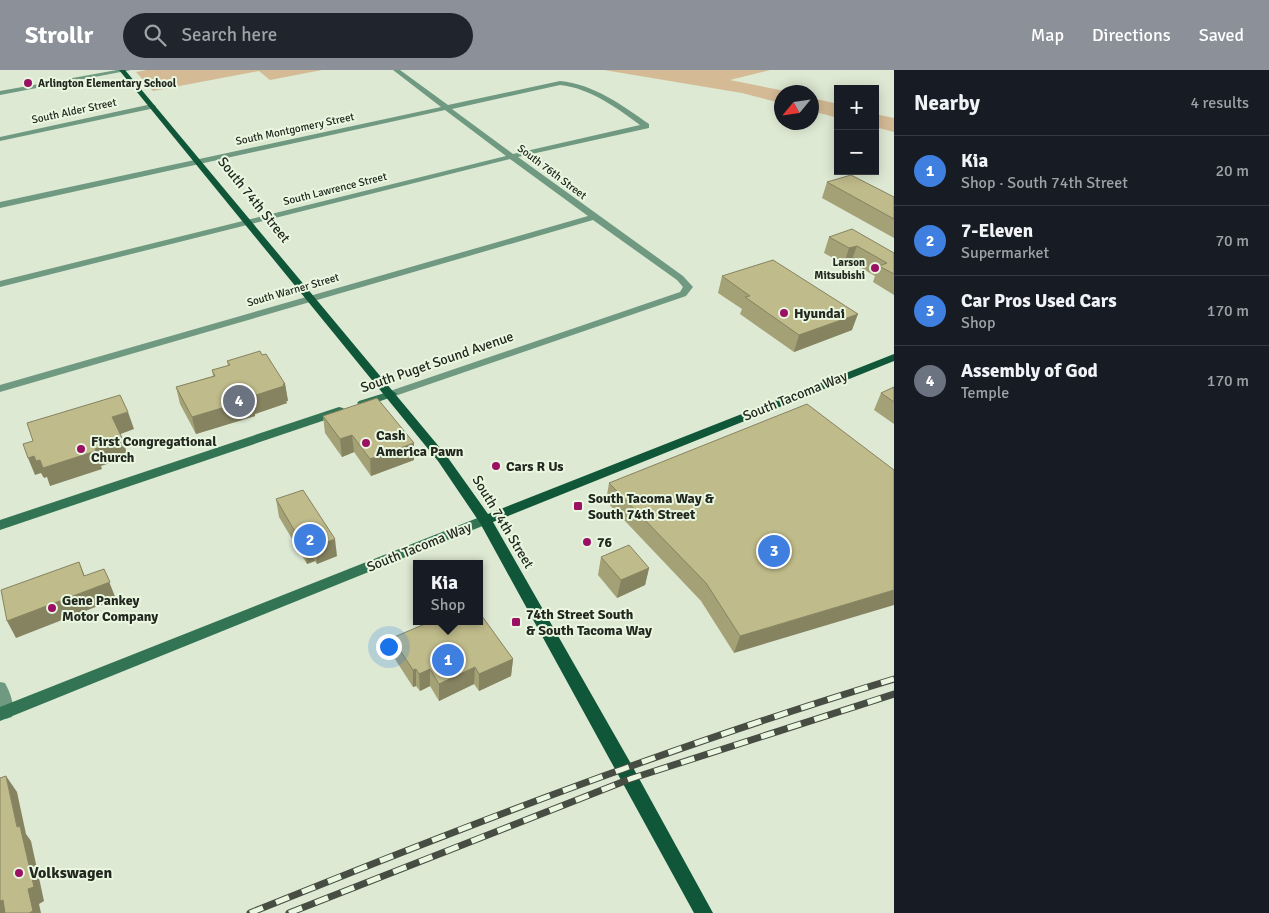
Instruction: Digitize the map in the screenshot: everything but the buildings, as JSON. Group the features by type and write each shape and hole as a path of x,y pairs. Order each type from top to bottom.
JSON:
{"main road":[{"name":"South 74th Street","path":"124,70 391,394 442,458 485,520 704,913"},
{"name":"South Tacoma Way","path":"3,713 894,357"},
{"name":"South Puget Sound Avenue","path":"0,525 391,394"}],"street":[{"path":"0,93 124,70"},
{"name":"South 76th Street","path":"396,70 594,217 680,278 688,287 683,294"},
{"name":"South Montgomery Street","path":"0,205 566,83 587,90 646,126"},
{"name":"South Alder Street","path":"0,139 152,106"},
{"name":"South Lawrence Street","path":"0,284 513,156 646,126"},
{"name":"South Warner Street","path":"0,389 594,217"},
{"name":"South Puget Sound Avenue","path":"391,394 683,294"},
{"path":"0,688 3,713"}],"shaded area":[{"path":"147,70 322,70 270,80 259,71 153,91 136,72"},
{"path":"604,70 770,70 730,80 774,89 774,101 742,93"},
{"path":"819,100 834,103 834,117 819,113"},
{"path":"879,115 894,118 894,132 879,128"}],"railway":[{"path":"250,913 409,849 650,759 812,704 894,679"},
{"path":"289,913 630,779 894,694"}],"place":[{"name":"Arlington Elementary School","path":"28,83"},
{"name":"Larson Mitsubishi","path":"875,268"},
{"name":"Hyundai","path":"784,313"},
{"name":"Assembly of God","path":"239,401"},
{"name":"Cash America Pawn","path":"366,443"},
{"name":"First Congregational Church","path":"81,449"},
{"name":"Cars R Us","path":"496,466"},
{"name":"South Tacoma Way & South 74th Street","path":"578,506"},
{"name":"7-Eleven","path":"310,540"},
{"name":"76","path":"587,542"},
{"name":"Car Pros Used Cars","path":"774,551"},
{"name":"Gene Pankey Motor Company","path":"52,608"},
{"name":"74th Street South & South Tacoma Way","path":"516,622"},
{"name":"Kia","path":"448,660"},
{"name":"Volkswagen","path":"19,873"}]}
